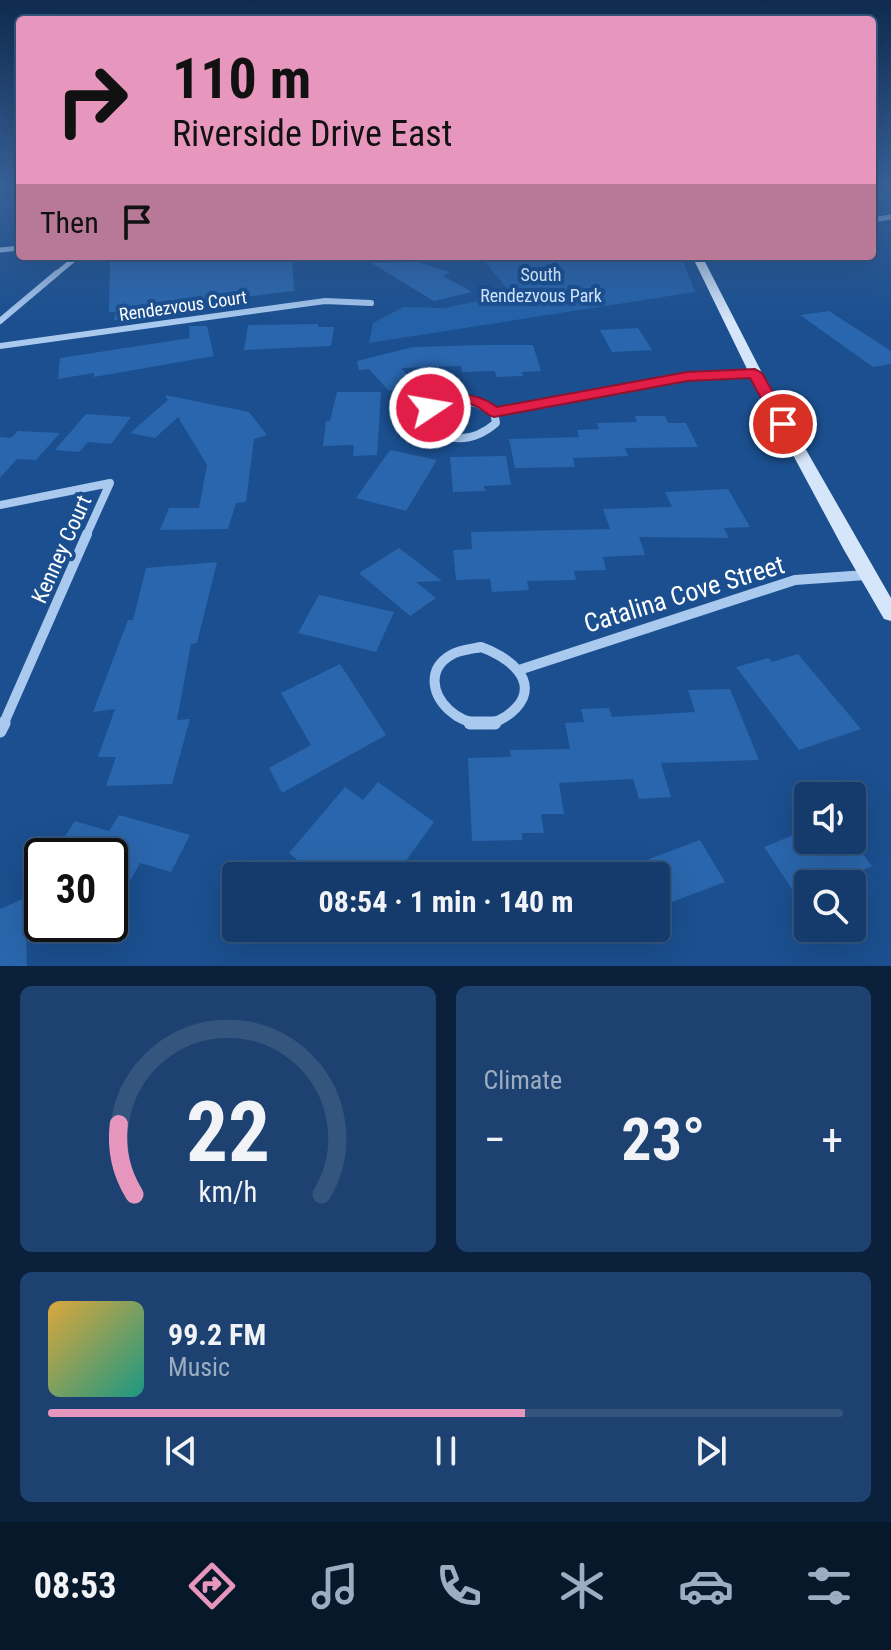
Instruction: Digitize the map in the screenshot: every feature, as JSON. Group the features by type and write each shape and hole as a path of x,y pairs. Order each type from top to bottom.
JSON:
{"main road":[{"path":"699,260 755,373 866,575 891,614"}],"street":[{"path":"0,321 73,260"},
{"name":"Rendezvous Court","path":"0,346 325,301 371,303"},
{"path":"494,412 496,423 486,433 468,439 439,434 431,430 424,419 430,408 444,401 463,399 481,403 494,412 687,377 755,373"},
{"name":"Kenney Court","path":"0,505 110,483 0,731"},
{"name":"Catalina Cove Street","path":"519,670 795,580 866,575"},
{"path":"481,647 498,651 519,670 524,690 520,703 511,714 497,721 468,723 440,705 434,692 435,674 442,662 466,649 481,647"}],"green space":[{"name":"South Rendezvous Park","path":"483,260 683,260 695,292 369,343 373,323 403,307 444,308 512,294"}],"building":[{"path":"110,260 292,260 294,291 203,302 203,305 195,306 195,313 150,319 114,320 116,312 109,312"},
{"path":"417,262 450,272 443,276 472,292 434,301 371,263"},
{"path":"829,311 891,351 891,364 873,367 800,315"},
{"path":"318,324 318,327 334,327 331,346 244,350 248,325"},
{"path":"189,326 207,326 214,356 94,377 94,373 58,379 60,358 190,338"},
{"path":"638,328 652,350 612,352 600,330"},
{"path":"533,345 541,371 522,372 523,376 496,377 495,371 462,372 461,366 401,368 415,383 389,391 369,369 359,370 357,361 413,347"},
{"path":"337,392 381,392 377,455 353,456 354,445 323,446 326,421 330,421"},
{"path":"165,395 249,412 267,435 254,439 246,502 236,503 228,529 160,530 169,508 199,508 207,465 178,417 155,438 130,433 168,400"},
{"path":"86,414 131,417 111,444 88,442 79,452 55,450"},
{"path":"635,416 665,416 668,423 686,423 698,447 625,448 628,456 573,458 575,467 515,468 509,439 579,437 577,430 599,429 597,423 637,422"},
{"path":"18,431 60,433 36,460 17,459 0,478 0,437 11,438"},
{"path":"390,450 437,460 406,511 356,498"},
{"path":"506,456 511,485 484,486 485,491 453,492 450,457"},
{"path":"728,489 750,527 724,528 729,538 639,537 645,555 603,557 606,570 574,571 576,580 527,581 529,590 492,592 490,579 456,580 453,550 472,549 471,532 610,529 603,509 672,507 665,492"},
{"path":"399,548 442,581 416,582 436,598 410,616 359,573"},
{"path":"217,562 197,643 191,644 177,720 190,719 172,784 106,786 116,757 98,757 115,709 93,712 128,620 133,620 146,568"},
{"path":"319,595 394,612 376,652 298,633"},
{"path":"798,654 861,729 799,750 736,667 768,658 772,662"},
{"path":"340,664 386,735 282,793 269,768 311,745 281,693"},
{"path":"730,689 759,760 661,763 671,797 639,799 633,779 559,783 564,814 541,814 544,833 522,833 522,840 472,841 468,758 511,757 510,750 570,749 565,723 584,722 581,709 609,708 612,717 695,712 688,690"},
{"path":"378,782 434,822 405,862 300,862 289,853 345,787 363,800"},
{"path":"119,815 190,835 171,872 140,863 128,884 128,838 64,838 75,821 109,831"},
{"path":"794,835 794,854 863,854 872,866 862,870 794,870 794,892 764,847"},
{"path":"700,840 725,882 672,902 670,862 651,862 649,859"},
{"path":"24,898 27,966 0,966 0,909"}],"route":[{"path":"430,408 444,401 463,399 481,403 494,412 687,377 755,373 783,424"}]}
